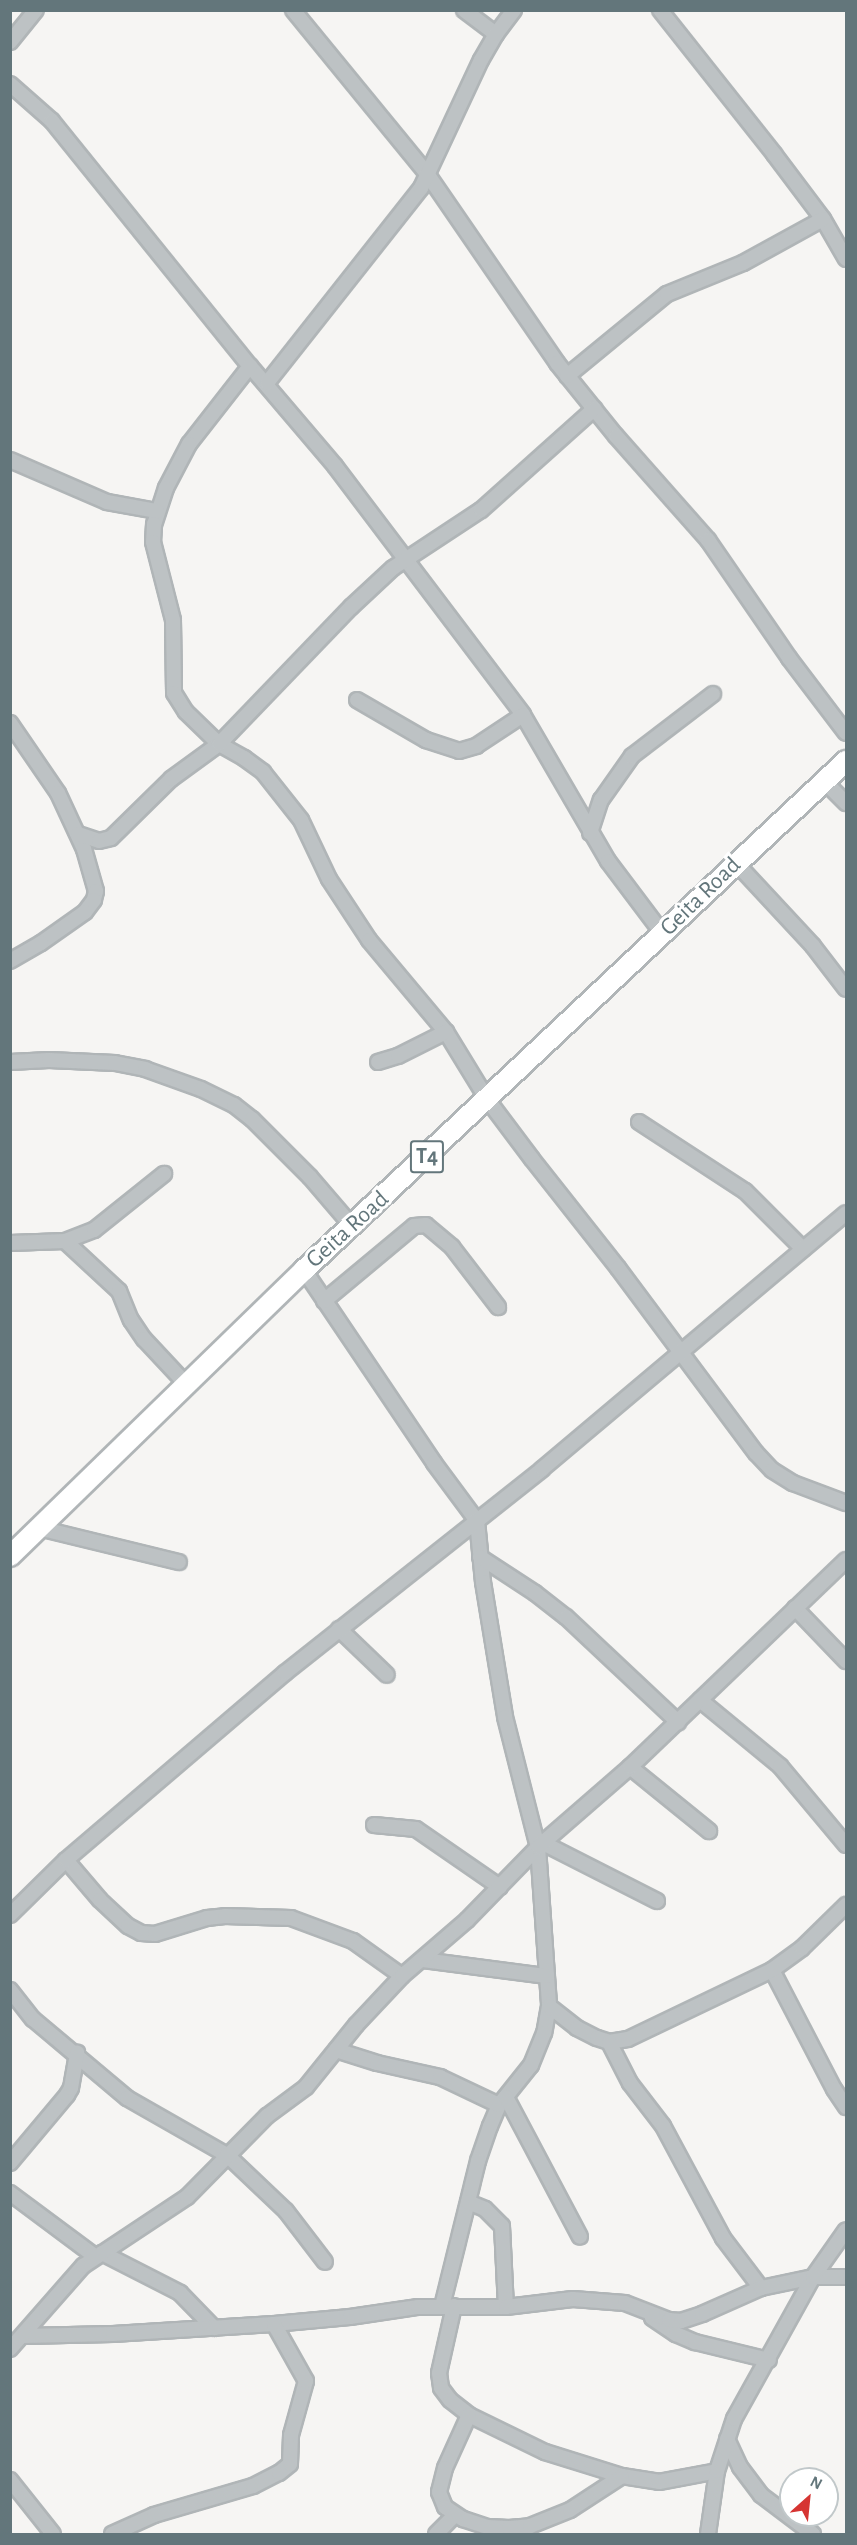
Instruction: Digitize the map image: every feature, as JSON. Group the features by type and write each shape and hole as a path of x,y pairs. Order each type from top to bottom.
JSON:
{"highway":[{"name":"Geita Road","path":"10,1556 304,1270 846,761"}],"street":[{"path":"10,42 36,10"},
{"path":"294,10 428,174 567,376 708,540 789,658 846,733"},
{"path":"464,10 496,34"},
{"path":"267,383 406,210 428,174 465,91 496,34 514,10"},
{"path":"660,10 823,219 846,259"},
{"path":"10,84 33,101 52,121 250,366 267,383 335,466 523,715 590,833 608,861 663,934"},
{"path":"567,376 667,294 743,263 823,219"},
{"path":"250,366 189,444 157,511 153,542 173,620 174,693 186,712 219,744 263,772 289,804 301,820 329,879 369,940 446,1032 488,1099 756,1454 772,1470 793,1483 846,1503"},
{"path":"78,834 99,841 108,840 171,779 219,744 351,607 404,560 481,510 594,409"},
{"path":"10,460 107,502 157,511"},
{"path":"590,833 602,800 632,756 713,694"},
{"path":"357,700 426,740 459,751 476,746 523,715"},
{"path":"10,723 58,793 78,834 92,871 96,891 94,900 85,912 69,925 10,961"},
{"path":"825,782 846,802"},
{"path":"736,863 813,946 846,989"},
{"path":"378,1062 398,1056 446,1032"},
{"path":"10,1062 49,1060 115,1063 156,1072 201,1089 234,1105 252,1119 310,1177 352,1227"},
{"path":"639,1122 745,1191 803,1249"},
{"path":"10,1243 65,1241 94,1230 164,1174"},
{"path":"10,1915 66,1860 339,1629 477,1521 846,1212"},
{"path":"324,1301 414,1226 426,1225 452,1247 498,1307"},
{"path":"65,1241 119,1291 131,1320 144,1339 186,1384"},
{"path":"304,1270 434,1463 477,1521 480,1557 505,1717 540,1845 549,2006 544,2033 531,2065 503,2101 478,2161 448,2306 439,2373 441,2388 450,2400 469,2415 545,2452 622,2476 659,2482 717,2471"},
{"path":"39,1528 179,1562"},
{"path":"480,1557 535,1593 566,1617 678,1722"},
{"path":"10,2349 75,2274 99,2255 181,2202 267,2116 306,2087 402,1976 423,1960 500,1887 540,1845 630,1767 846,1560"},
{"path":"795,1608 846,1661"},
{"path":"339,1629 387,1675"},
{"path":"700,1700 780,1766 806,1792 846,1845"},
{"path":"630,1767 709,1831"},
{"path":"374,1825 416,1829 500,1887"},
{"path":"540,1845 657,1901"},
{"path":"66,1860 100,1900 128,1926 141,1933 155,1934 207,1917 291,1918 353,1941 402,1976"},
{"path":"549,2006 577,2028 609,2042 628,2039 673,2020 772,1970 802,1948 846,1905"},
{"path":"423,1960 547,1976"},
{"path":"772,1970 834,2089 846,2107"},
{"path":"10,1990 33,2019 136,2104 227,2155 286,2211 325,2262"},
{"path":"609,2042 630,2083 668,2134 723,2238 761,2288"},
{"path":"336,2050 377,2063 440,2077 503,2101 580,2236"},
{"path":"10,2163 67,2095 71,2088 76,2053"},
{"path":"10,2193 99,2255 180,2294 214,2328"},
{"path":"468,2202 485,2209 502,2226 506,2307"},
{"path":"708,2535 717,2471 742,2403 769,2360 813,2277 846,2230"},
{"path":"23,2336 214,2328 448,2306 506,2307 538,2302 598,2300 625,2303 669,2320 681,2321 761,2288 813,2277 846,2277"},
{"path":"645,2310 657,2323 696,2342 769,2360"},
{"path":"112,2535 154,2515 253,2486 279,2473 290,2464 291,2435 306,2381 274,2324"},
{"path":"469,2415 443,2474 439,2492 445,2507 454,2515 488,2527 530,2526 570,2510 622,2476"},
{"path":"727,2439 740,2468 761,2495 813,2535"},
{"path":"10,2480 47,2533"},
{"path":"436,2535 454,2515"}]}
